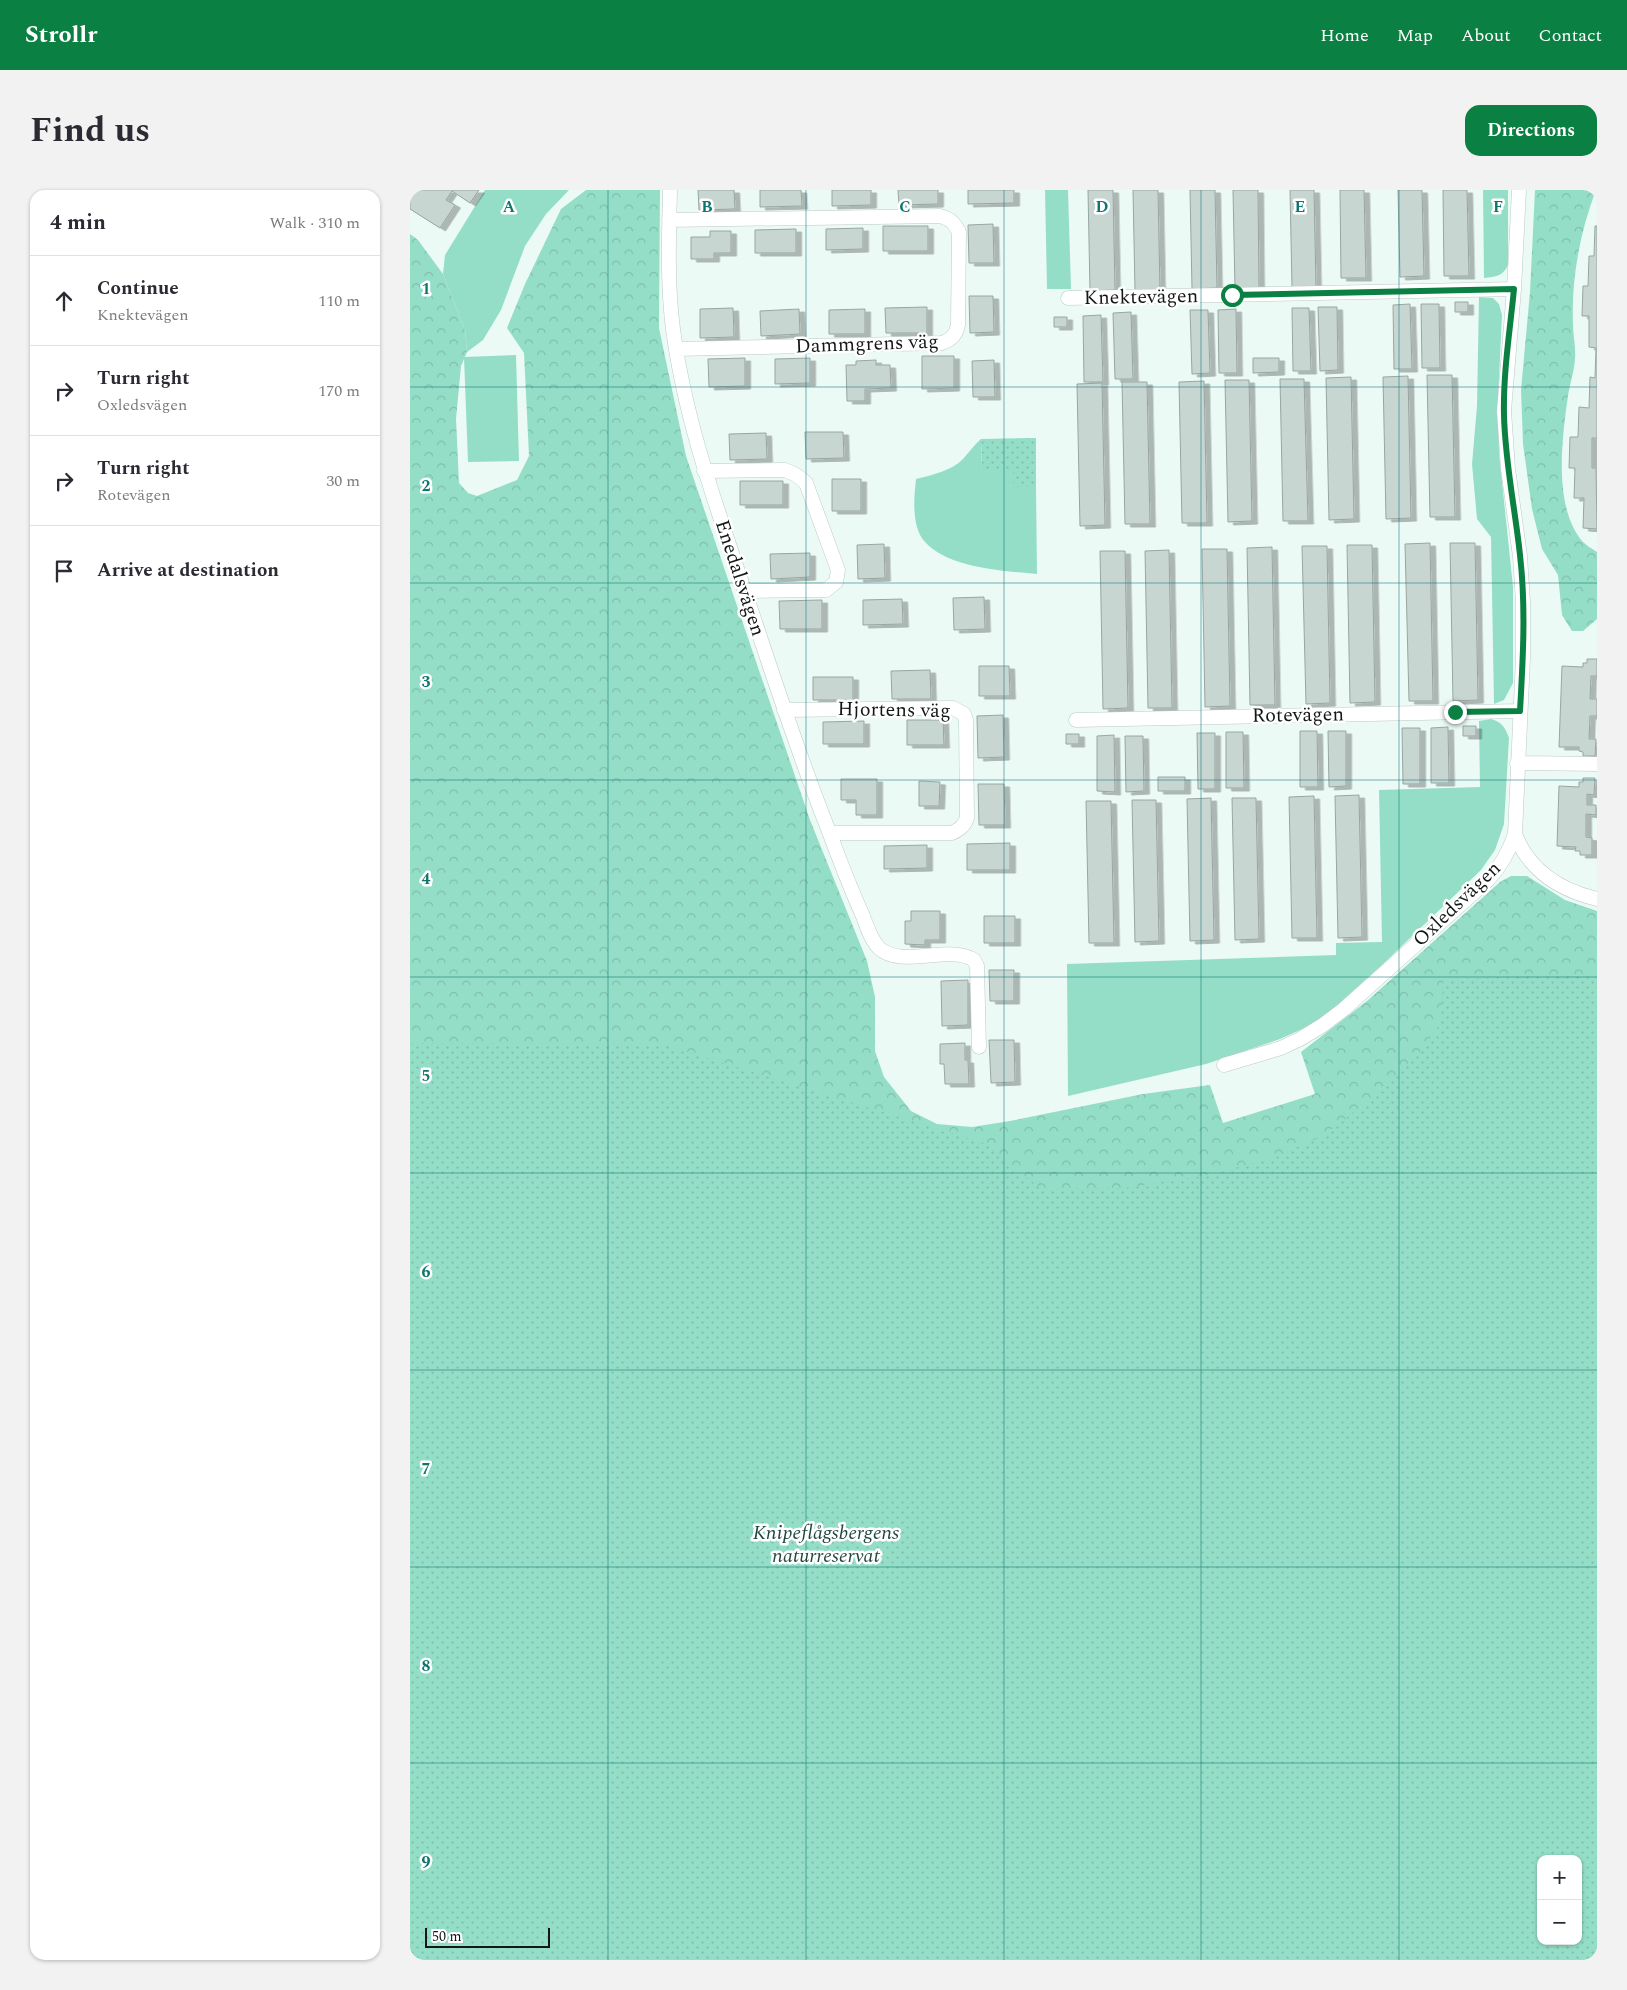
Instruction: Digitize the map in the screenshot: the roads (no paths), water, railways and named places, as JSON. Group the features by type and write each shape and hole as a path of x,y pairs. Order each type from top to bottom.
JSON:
{"street":[{"name":"Enedalsvägen","path":"670,190 671,307 686,398 704,471 784,710 873,940 886,953 900,956 963,955 974,960 977,966 979,1047"},
{"name":"Oxledsvägen","path":"1224,1066 1280,1048 1300,1039 1344,1009 1488,880 1506,857 1515,834 1523,658 1523,602 1520,556 1508,469 1504,411 1514,289 1519,190"},
{"name":"Dammgrens väg","path":"669,220 940,216 949,219 955,224 959,232 958,325 956,334 950,340 942,343 677,349"},
{"name":"Knektevägen","path":"1068,298 1514,289"},
{"path":"704,471 785,470 794,472 806,483 838,570 836,582 826,590 745,591"},
{"name":"Hjortens väg","path":"784,710 954,708 964,714 966,720 967,818 959,830 952,832 830,833"},
{"name":"Rotevägen","path":"1076,720 1520,711"},
{"path":"1517,763 1597,764"},
{"path":"1515,834 1528,859 1539,871 1567,888 1597,899"}],"park label":[{"name":"Knipeflågsbergens naturreservat","path":"826,1544"}]}
